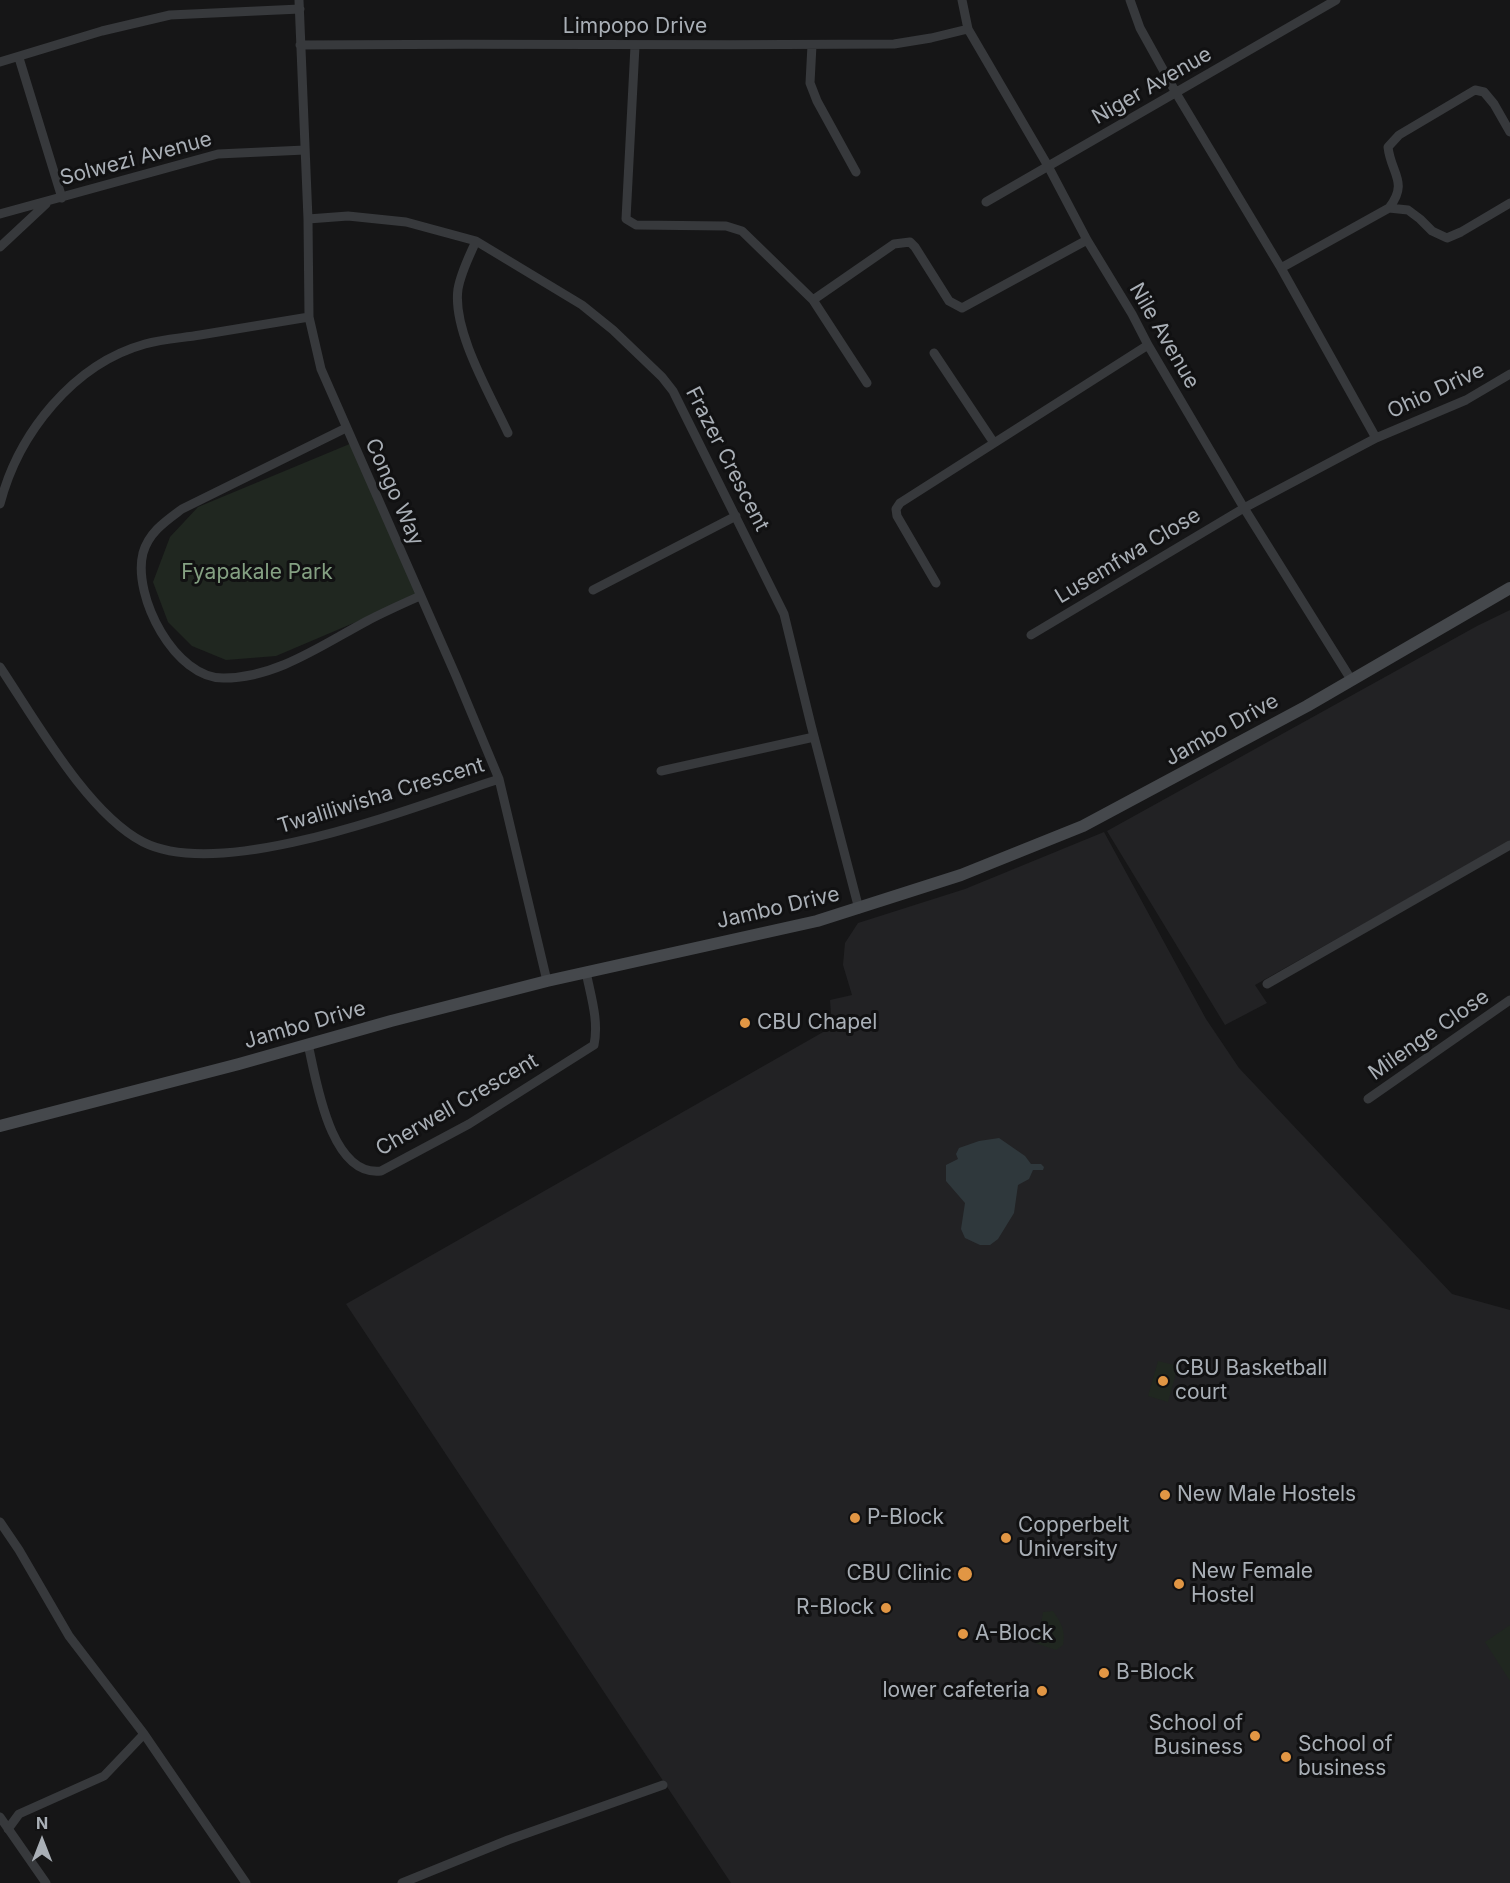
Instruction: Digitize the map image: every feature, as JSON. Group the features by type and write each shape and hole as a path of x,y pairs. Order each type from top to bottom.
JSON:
{"main road":[{"name":"Jambo Drive","path":"0,1126 547,981 817,921 962,875 1083,826 1352,681 1510,588"}],"street":[{"name":"Nile Avenue","path":"962,0 968,29 1048,166 1087,240 1244,508 1352,681"},
{"path":"1130,0 1140,28 1176,93 1281,268 1376,438"},
{"name":"Niger Avenue","path":"986,202 1336,0"},
{"path":"0,62 102,31 170,15 299,5"},
{"name":"Congo Way","path":"299,5 308,219 309,317 321,369 500,779 547,981"},
{"name":"Limpopo Drive","path":"300,45 894,44 968,29"},
{"path":"812,45 810,83 817,101 856,172"},
{"path":"635,46 626,219 636,225 735,227 742,231 813,300 867,383"},
{"path":"19,58 62,198"},
{"path":"1281,268 1389,208 1398,197 1399,183 1389,159 1388,147 1398,135 1475,90 1484,92 1509,128"},
{"name":"Solwezi Avenue","path":"0,214 218,154 305,150"},
{"name":"Solwezi Avenue","path":"0,247 48,202"},
{"path":"1389,208 1408,210 1432,231 1447,238 1510,203"},
{"name":"Frazer Crescent","path":"308,219 348,216 406,222 476,241 582,305 613,330 662,377 673,391 784,614 859,909"},
{"path":"813,300 894,244 910,242 949,301 962,308 1087,240"},
{"path":"476,241 464,268 458,291 460,317 465,339 508,433"},
{"path":"0,504 3,483 27,439 52,408 81,378 110,358 145,344 309,317"},
{"path":"936,583 897,516 896,509 900,503 1148,345"},
{"path":"934,353 994,443"},
{"name":"Ohio Drive","path":"1244,508 1376,438 1466,400 1510,374"},
{"path":"346,428 182,509 163,523 150,537 143,553 144,592 150,613 175,652 192,666 221,678 255,674 298,659 369,620 420,596"},
{"name":"Lusemfwa Close","path":"1031,635 1244,508"},
{"path":"593,590 736,516"},
{"name":"Twaliliwisha Crescent","path":"0,667 94,802 128,832 144,842 173,851 213,855 253,851 341,831 500,779"},
{"path":"661,771 814,737"},
{"path":"1267,984 1510,845"},
{"name":"Cherwell Crescent","path":"308,1044 324,1112 343,1151 363,1169 371,1172 381,1171 469,1124 594,1046 596,1019 586,972"},
{"name":"Milenge Close","path":"1368,1099 1510,1000"},
{"path":"0,1522 69,1636 144,1734 246,1883"},
{"path":"8,1829 19,1814 104,1776 144,1734"},
{"path":"402,1883 508,1840 663,1785"},
{"path":"0,1817 46,1883"}],"shaded area":[{"path":"1510,610 1510,841 1255,985 1267,1003 1225,1025 1107,831 1477,626"},
{"name":"Copperbelt University","path":"1104,832 1206,1019 1239,1068 1452,1294 1510,1310 1510,1883 731,1883 346,1304 832,1027 830,1000 852,995 843,965 845,943 858,923 965,889"},
{"path":"999,1138 1025,1156 1031,1164 1041,1164 1044,1167 1043,1170 1033,1170 1029,1179 1018,1185 1014,1213 998,1239 990,1245 980,1245 965,1238 961,1229 965,1203 946,1181 946,1165 958,1159 956,1154 959,1148 979,1141"}],"green space":[{"name":"Fyapakale Park","path":"352,443 417,596 276,656 226,660 192,646 168,622 153,582 170,537 198,507"},
{"name":"CBU Basketball court","path":"1158,1361 1178,1366 1168,1402 1148,1396"},
{"path":"1053,1611 1064,1635 1063,1645 1056,1650 1035,1643 1029,1636 1041,1625 1043,1612"},
{"path":"1510,1625 1510,1681 1485,1642"}],"place":[{"name":"CBU Chapel","path":"745,1023"},
{"name":"CBU Basketball court","path":"1163,1381"},
{"name":"New Male Hostels","path":"1165,1495"},
{"name":"P-Block","path":"855,1518"},
{"name":"Copperbelt University","path":"1006,1538"},
{"name":"CBU Clinic","path":"965,1574"},
{"name":"New Female Hostel","path":"1179,1584"},
{"name":"R-Block","path":"886,1608"},
{"name":"A-Block","path":"963,1634"},
{"name":"B-Block","path":"1104,1673"},
{"name":"lower cafeteria","path":"1042,1691"},
{"name":"School of Business","path":"1255,1736"},
{"name":"School of business","path":"1286,1757"}]}
